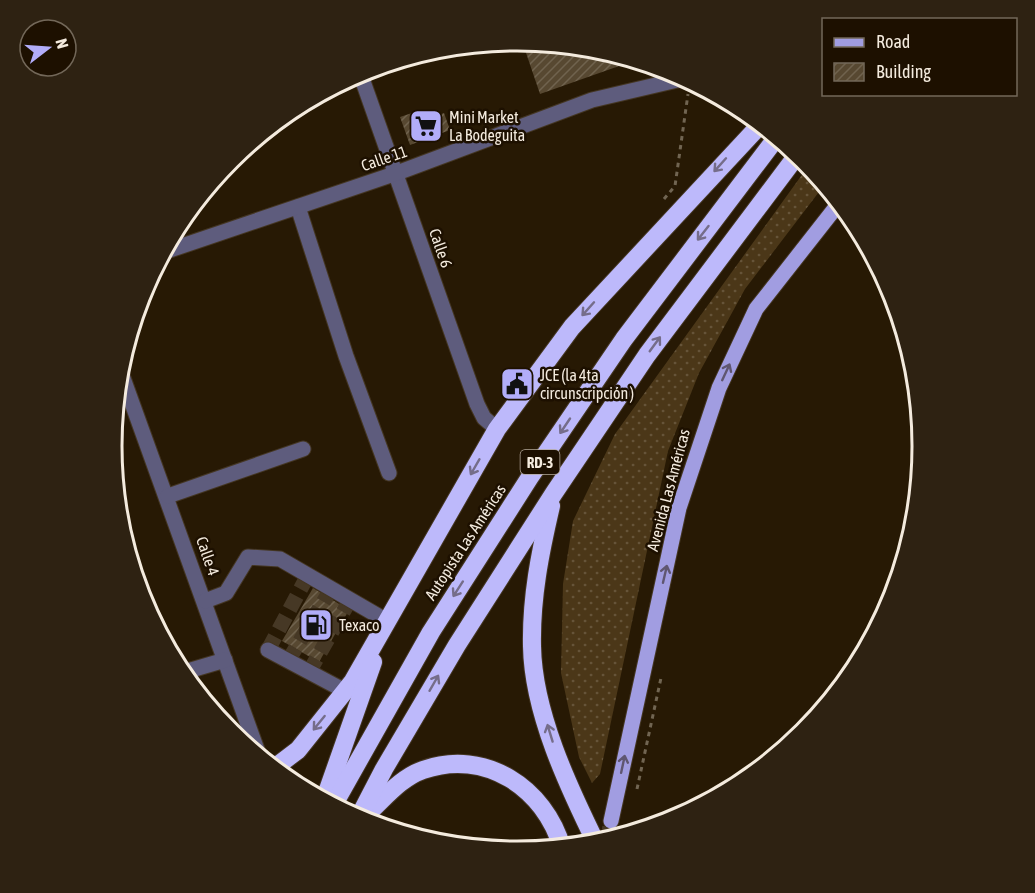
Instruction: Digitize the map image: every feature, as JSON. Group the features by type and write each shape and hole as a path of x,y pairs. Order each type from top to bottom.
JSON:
{"highway":[{"path":"281,763 298,750 345,691 497,429 572,327 755,131"},
{"name":"Autopista Las Américas","path":"337,798 431,632 530,477 624,339 772,144"},
{"name":"RD-3","path":"364,811 384,769 457,645 554,493 647,355 792,162"},
{"path":"554,493 535,574 531,647 538,695 558,759 592,835"},
{"path":"327,793 387,621"},
{"path":"367,812 401,782 423,770 447,764 477,765 507,775 538,800 547,813 558,840"}],"main road":[{"name":"Avenida Las Américas","path":"611,821 680,508 718,388 756,309 834,210"}],"street":[{"name":"Calle 6","path":"363,82 477,404 484,418 497,429"},
{"name":"Calle 11","path":"176,248 397,173 592,100 680,86"},
{"path":"298,207 346,356 389,473"},
{"name":"Calle 4","path":"127,387 168,495 254,741"},
{"path":"168,495 303,449"},
{"path":"205,601 226,593 248,557 280,559 387,621"},
{"path":"268,650 345,691"},
{"path":"192,670 225,660"}],"path":[{"path":"661,202 675,186 686,89"}],"shaded area":[{"path":"803,173 819,191 745,289 699,373 668,451 600,774 592,783 579,757 561,673 563,584 573,521 615,434"}],"building":[{"path":"525,51 569,54 622,65 540,94"},
{"name":"Mini Market La Bodeguita","path":"412,113 416,123 444,113 450,130 410,145 400,117"},
{"name":"Texaco","path":"313,588 349,610 319,662 282,641"}],"tunnel":[{"path":"268,650 308,575"},
{"path":"288,661 331,589"},
{"path":"309,672 350,600"},
{"path":"609,831 611,821"}],"place":[{"name":"Mini Market La Bodeguita","path":"426,126"},
{"name":"JCE (la 4ta circunscripción )","path":"517,384"},
{"name":"Texaco","path":"316,625"}]}
